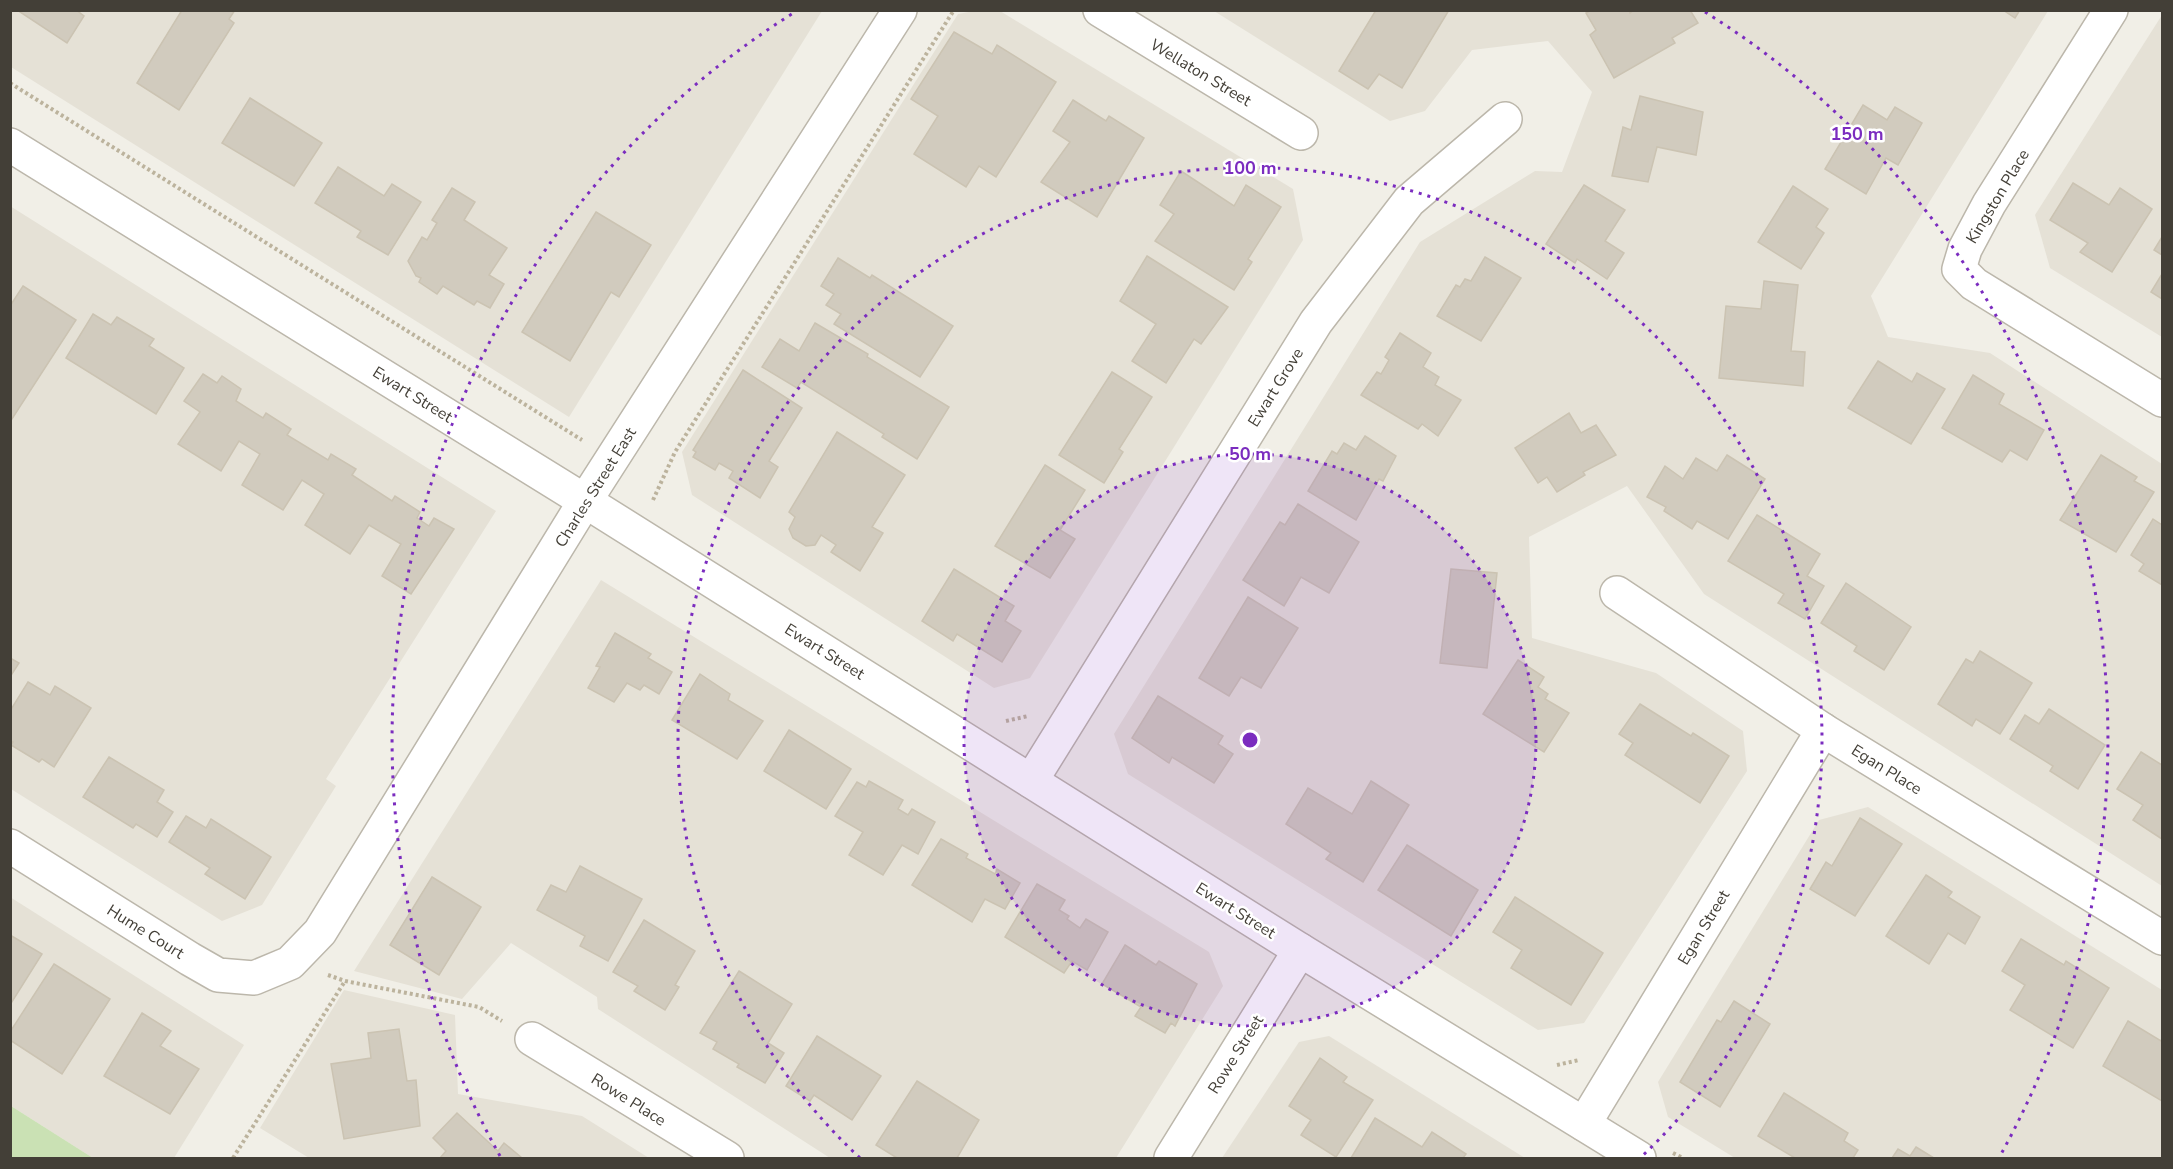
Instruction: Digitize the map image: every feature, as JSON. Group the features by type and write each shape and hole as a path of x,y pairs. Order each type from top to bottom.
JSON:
{"street":[{"name":"Charles Street East","path":"290,963 320,932 585,501 900,10"},
{"name":"Wellaton Street","path":"1100,10 1301,134"},
{"name":"Kingston Place","path":"2111,10 1989,204 1965,249 1959,269 1974,284 2163,400"},
{"name":"Ewart Grove","path":"1031,781 1316,322 1408,201 1505,119"},
{"name":"Ewart Street","path":"10,145 585,501 1300,950 1639,1158"},
{"name":"Egan Place","path":"1617,592 1823,730 2163,938"},
{"name":"Egan Street","path":"1584,1124 1823,730"},
{"name":"Hume Court","path":"10,846 218,975 254,978 290,963"},
{"name":"Rowe Street","path":"1171,1158 1300,950"},
{"name":"Rowe Place","path":"532,1039 727,1158"}],"path":[{"path":"651,506 675,452 954,10"},
{"path":"10,83 582,440"},
{"path":"290,963 345,981 479,1007 532,1039"},
{"path":"233,1158 345,981"}],"shaded area":[{"path":"10,11 822,11 569,417 11,67"},
{"path":"974,11 1000,11 1293,189 1303,240 1030,678 994,688 692,495 682,452 958,14"},
{"path":"1214,11 2048,11 1871,296 1888,337 1990,353 2162,464 2162,886 1704,594 1627,486 1529,537 1532,638 1656,673 1743,731 1747,771 1584,1023 1538,1030 1128,774 1114,734 1420,242 1535,171 1562,172 1592,92 1548,41 1472,50 1425,111 1390,121"},
{"path":"2162,15 2162,337 2050,268 2035,215"},
{"path":"10,206 496,511 326,779 336,786 262,905 222,921 11,789"},
{"path":"601,580 1209,952 1223,986 1116,1158 830,1158 598,1009 597,997 511,943 462,999 354,971"},
{"path":"1868,807 2162,990 2162,1158 1735,1158 1668,1117 1658,1082 1819,820"},
{"path":"10,897 244,1045 174,1158 93,1158 11,1106"},
{"path":"344,990 455,1015 458,1094 582,1116 649,1158 309,1158 260,1128"},
{"path":"1329,1036 1525,1158 1222,1158 1299,1042"}],"green space":[{"path":"11,1106 93,1158 11,1158"}],"building":[{"path":"17,10 76,10 84,16 67,43"},
{"path":"182,10 235,10 229,19 234,23 179,110 137,83"},
{"path":"1376,10 1449,10 1402,88 1379,74 1368,89 1339,71"},
{"path":"1591,10 1629,10 1630,13 1634,10 1690,10 1698,23 1672,38 1675,43 1614,78 1590,35 1596,30 1586,13"},
{"path":"2003,10 2020,10 2015,18"},
{"path":"954,32 992,54 997,45 1056,82 996,177 979,166 966,187 914,154 938,116 911,99"},
{"path":"1640,96 1703,112 1696,155 1657,147 1648,182 1612,176 1623,127 1631,130"},
{"path":"250,98 322,143 294,186 222,143"},
{"path":"1073,100 1106,121 1109,116 1144,138 1097,217 1041,182 1070,142 1053,131"},
{"path":"1863,105 1887,120 1895,107 1922,123 1898,165 1886,158 1866,194 1825,169"},
{"path":"338,167 384,196 392,184 421,202 388,255 357,237 361,231 315,203"},
{"path":"1181,171 1234,206 1246,185 1281,207 1248,259 1252,262 1234,290 1155,241 1174,214 1160,205"},
{"path":"2073,183 2109,205 2120,188 2152,209 2112,272 2080,252 2088,243 2050,220"},
{"path":"1584,185 1625,210 1605,241 1624,253 1607,279 1577,259 1575,263 1546,244"},
{"path":"1793,186 1828,209 1816,227 1824,233 1801,269 1758,242"},
{"path":"452,188 475,202 464,220 507,248 489,275 504,284 490,308 477,301 474,305 443,286 437,294 419,282 421,278 416,276 408,261 422,237 427,240 437,223 432,220"},
{"path":"596,212 651,245 619,297 611,292 570,361 522,332"},
{"path":"2162,237 2162,255 2154,250"},
{"path":"1147,256 1228,307 1201,344 1194,339 1166,383 1132,361 1156,324 1120,301"},
{"path":"1485,257 1521,278 1481,341 1437,316 1456,285 1460,287 1465,279 1471,281"},
{"path":"838,258 870,278 872,275 953,326 920,377 834,324 841,314 826,305 834,294 821,286"},
{"path":"2162,274 2162,299 2151,292"},
{"path":"1764,281 1798,285 1791,351 1805,352 1803,386 1719,378 1726,306 1761,309"},
{"path":"23,286 76,320 10,422 10,306"},
{"path":"93,314 111,325 117,317 154,339 149,346 184,368 156,414 66,358"},
{"path":"815,323 868,354 867,357 949,407 917,459 882,437 884,434 801,382 797,388 762,367 780,339 799,351"},
{"path":"1400,333 1431,353 1423,367 1439,377 1435,385 1461,400 1438,436 1422,424 1418,429 1361,395 1377,372 1381,374 1389,360 1385,357"},
{"path":"1878,361 1912,382 1917,373 1945,389 1911,444 1848,408"},
{"path":"743,370 802,408 769,461 778,467 760,498 729,478 733,471 719,463 715,470 693,457 696,452 693,450"},
{"path":"1112,372 1152,397 1119,449 1123,452 1104,483 1059,455"},
{"path":"203,374 217,383 222,376 241,389 236,401 263,418 266,413 291,429 287,435 328,460 331,454 356,469 352,475 392,501 395,496 420,512 417,518 429,526 434,518 454,529 411,594 382,576 401,544 369,525 350,554 305,525 324,494 302,480 283,510 242,485 260,454 239,441 221,471 178,444 200,412 184,401"},
{"path":"1973,375 2004,394 1999,404 2044,430 2027,460 2010,450 2002,462 1942,428"},
{"path":"1569,413 1581,433 1596,425 1616,455 1583,472 1585,475 1557,492 1547,477 1538,483 1515,448"},
{"path":"837,432 905,475 872,527 883,533 860,571 831,552 836,545 821,535 815,545 806,546 793,538 789,529 795,517 789,512"},
{"path":"1365,436 1396,456 1383,481 1379,479 1356,520 1308,491 1332,451 1337,454 1344,443 1356,450"},
{"path":"1727,455 1765,479 1728,539 1697,521 1692,529 1664,511 1666,507 1647,497 1665,466 1683,479 1696,458 1717,471"},
{"path":"2101,455 2137,477 2134,481 2154,492 2116,552 2060,520"},
{"path":"1045,465 1085,490 1060,530 1075,539 1050,578 995,546"},
{"path":"1298,504 1359,542 1329,593 1301,577 1284,606 1243,580 1280,522 1285,525"},
{"path":"1757,515 1820,554 1807,576 1824,586 1805,619 1778,603 1784,594 1728,561"},
{"path":"2153,519 2162,525 2162,585 2139,571 2144,564 2131,555"},
{"path":"954,569 1014,606 1005,621 1021,631 1002,662 957,634 953,641 922,621"},
{"path":"1451,569 1497,573 1487,668 1440,663"},
{"path":"1846,583 1911,627 1884,670 1854,651 1857,646 1821,623"},
{"path":"1248,597 1298,628 1261,688 1241,677 1229,696 1199,678"},
{"path":"615,633 651,654 648,658 672,672 659,694 644,685 640,690 627,683 614,702 588,688 600,667 596,666"},
{"path":"1980,651 2032,683 2000,734 1976,719 1972,726 1938,704 1966,659 1973,663"},
{"path":"10,658 19,663 10,677"},
{"path":"1518,660 1544,677 1538,687 1548,694 1545,699 1569,713 1544,752 1483,714"},
{"path":"700,674 730,694 728,700 763,721 737,759 672,720"},
{"path":"28,682 50,695 55,686 91,708 54,767 42,759 39,762 11,745 13,742 10,740 10,711"},
{"path":"1158,696 1223,736 1218,744 1233,754 1214,783 1172,757 1169,763 1132,738"},
{"path":"1640,704 1691,736 1693,733 1729,756 1700,803 1625,755 1633,743 1619,734"},
{"path":"2049,709 2105,745 2078,789 2050,771 2053,766 2010,739 2025,715 2039,724"},
{"path":"789,730 851,769 826,809 764,771"},
{"path":"2141,752 2162,765 2162,839 2133,820 2143,805 2117,789"},
{"path":"109,757 164,790 157,802 173,812 157,837 136,824 133,828 83,797"},
{"path":"869,781 903,800 898,809 908,815 912,809 935,822 918,854 902,845 883,875 849,855 863,832 835,816 857,782 866,787"},
{"path":"1371,781 1409,805 1363,882 1326,859 1331,853 1286,824 1308,788 1352,814"},
{"path":"186,816 206,828 211,819 271,857 245,899 205,874 210,868 169,842"},
{"path":"1860,818 1902,844 1855,916 1810,889 1826,862 1832,866"},
{"path":"941,839 968,854 966,858 995,874 997,869 1020,883 1005,909 985,899 972,922 912,885"},
{"path":"1407,845 1478,890 1451,936 1378,890"},
{"path":"580,866 642,899 608,961 580,946 585,936 537,910 551,885 566,892"},
{"path":"1926,875 1952,892 1948,897 1980,917 1965,944 1948,933 1929,964 1886,936"},
{"path":"432,877 481,907 439,975 390,945"},
{"path":"1037,884 1065,900 1059,910 1069,916 1067,919 1080,928 1086,919 1108,932 1087,970 1072,961 1064,973 1005,937"},
{"path":"1515,897 1603,953 1571,1005 1511,968 1522,950 1493,932"},
{"path":"644,920 695,951 675,985 679,987 665,1010 634,991 638,986 613,972"},
{"path":"10,935 42,954 10,1005"},
{"path":"2021,939 2064,965 2066,961 2109,988 2073,1048 2010,1010 2025,985 2002,971"},
{"path":"1125,945 1156,965 1159,961 1197,984 1175,1026 1171,1023 1165,1033 1135,1016 1141,1007 1102,984"},
{"path":"54,964 110,999 62,1074 10,1040 10,1032"},
{"path":"739,971 792,1004 768,1043 784,1053 765,1083 737,1067 739,1064 713,1049 717,1042 700,1033"},
{"path":"1734,1001 1770,1024 1720,1107 1680,1082 1717,1020 1721,1022"},
{"path":"142,1013 171,1031 160,1046 199,1069 170,1114 104,1076"},
{"path":"2128,1021 2161,1041 2162,1039 2162,1101 2103,1066"},
{"path":"399,1029 407,1081 416,1080 420,1126 344,1139 331,1064 371,1058 368,1033"},
{"path":"817,1036 881,1076 852,1120 814,1095 810,1101 786,1086"},
{"path":"1320,1058 1347,1077 1343,1082 1373,1100 1336,1157 1301,1135 1311,1120 1289,1106"},
{"path":"917,1081 979,1120 957,1158 897,1158 876,1145"},
{"path":"1784,1093 1848,1133 1844,1141 1858,1150 1853,1158 1795,1158 1758,1136"},
{"path":"457,1113 498,1151 504,1143 522,1158 440,1158 446,1151 433,1138"},
{"path":"1375,1118 1422,1147 1432,1132 1466,1154 1463,1158 1351,1158"},
{"path":"1916,1147 1934,1158 1892,1158 1898,1149 1910,1156"}]}
